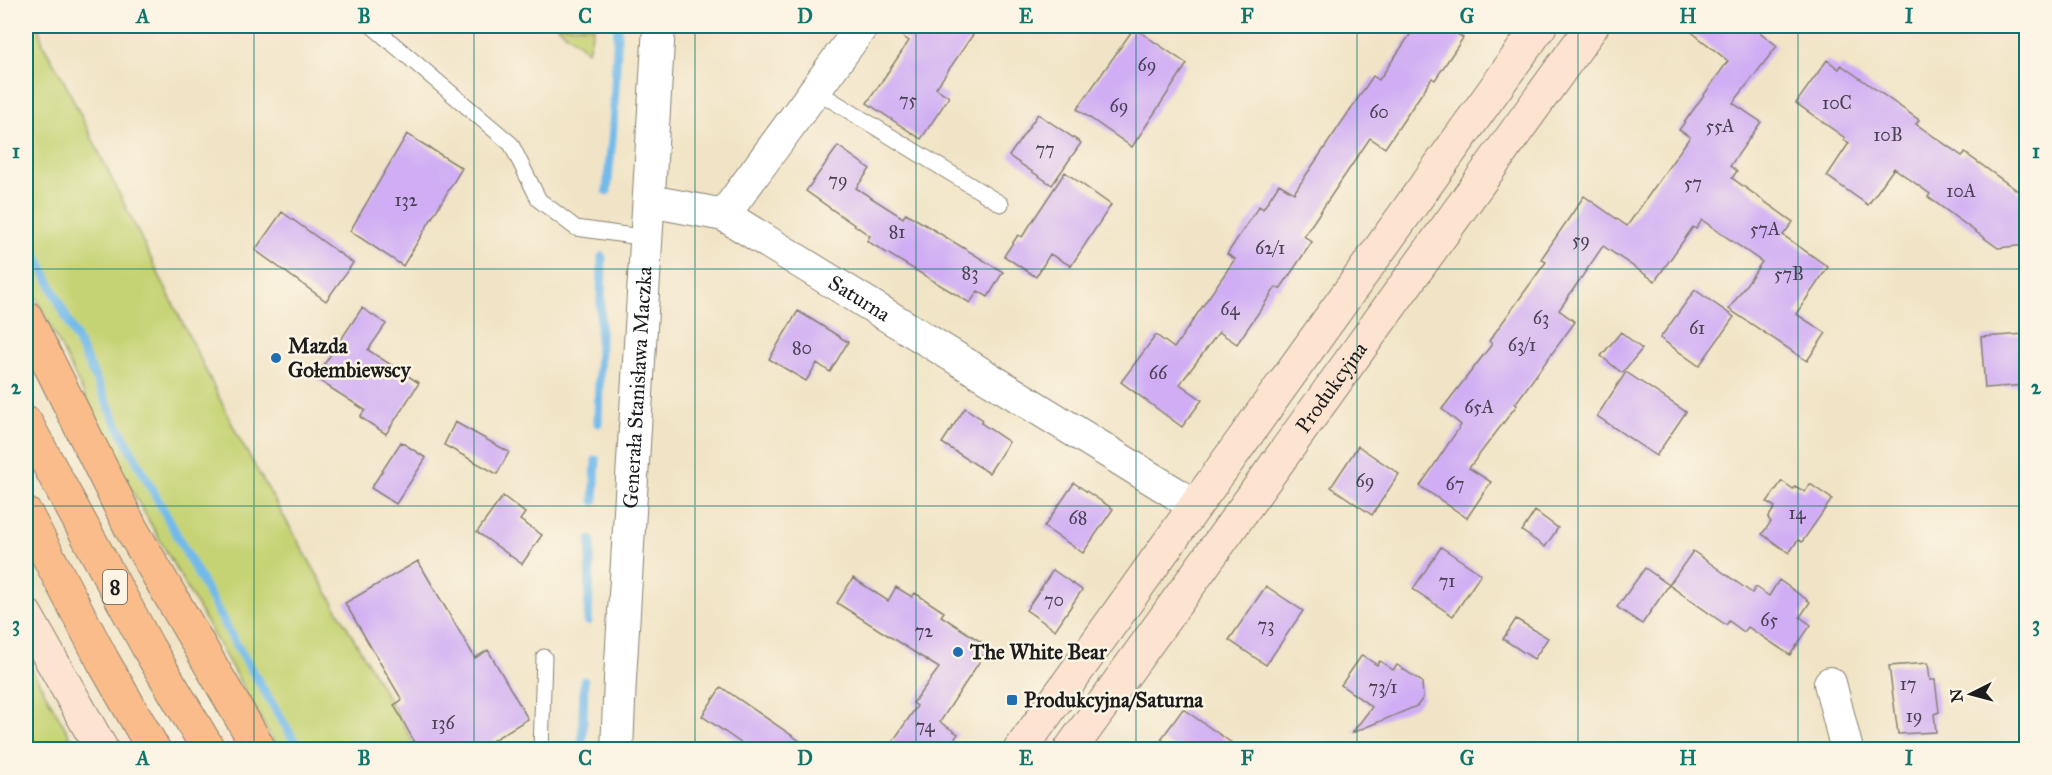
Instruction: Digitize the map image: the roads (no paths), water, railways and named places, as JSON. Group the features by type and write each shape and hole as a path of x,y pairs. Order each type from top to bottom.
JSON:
{"highway":[{"path":"26,317 132,530 260,750"},
{"name":"8","path":"26,423 149,649 209,750"},
{"name":"8","path":"26,514 103,662 154,750"}],"main road":[{"name":"Produkcyjna","path":"1020,750 1540,26"},
{"name":"Produkcyjna","path":"1070,750 1592,26"},
{"path":"26,615 102,750"}],"street":[{"name":"Generała Stanisława Maczka","path":"617,750 659,26"},
{"path":"650,201 724,215 862,26"},
{"name":"Saturna","path":"724,215 1194,506"},
{"path":"1830,683 1847,750"}],"lane":[{"path":"372,26 511,144 539,200 576,228 647,238"},
{"path":"815,90 1001,204"},
{"path":"542,750 544,657"}],"waterway":[{"path":"607,191 618,26"},
{"path":"26,233 119,428 233,639 300,750"},
{"path":"598,423 602,257"},
{"path":"594,501 596,460"},
{"path":"588,621 591,540"},
{"path":"582,750 584,681"}],"place":[{"name":"Mazda Gołembiewscy","path":"276,358"},
{"name":"The White Bear","path":"958,652"},
{"name":"Produkcyjna/Saturna","path":"1012,700"}]}
